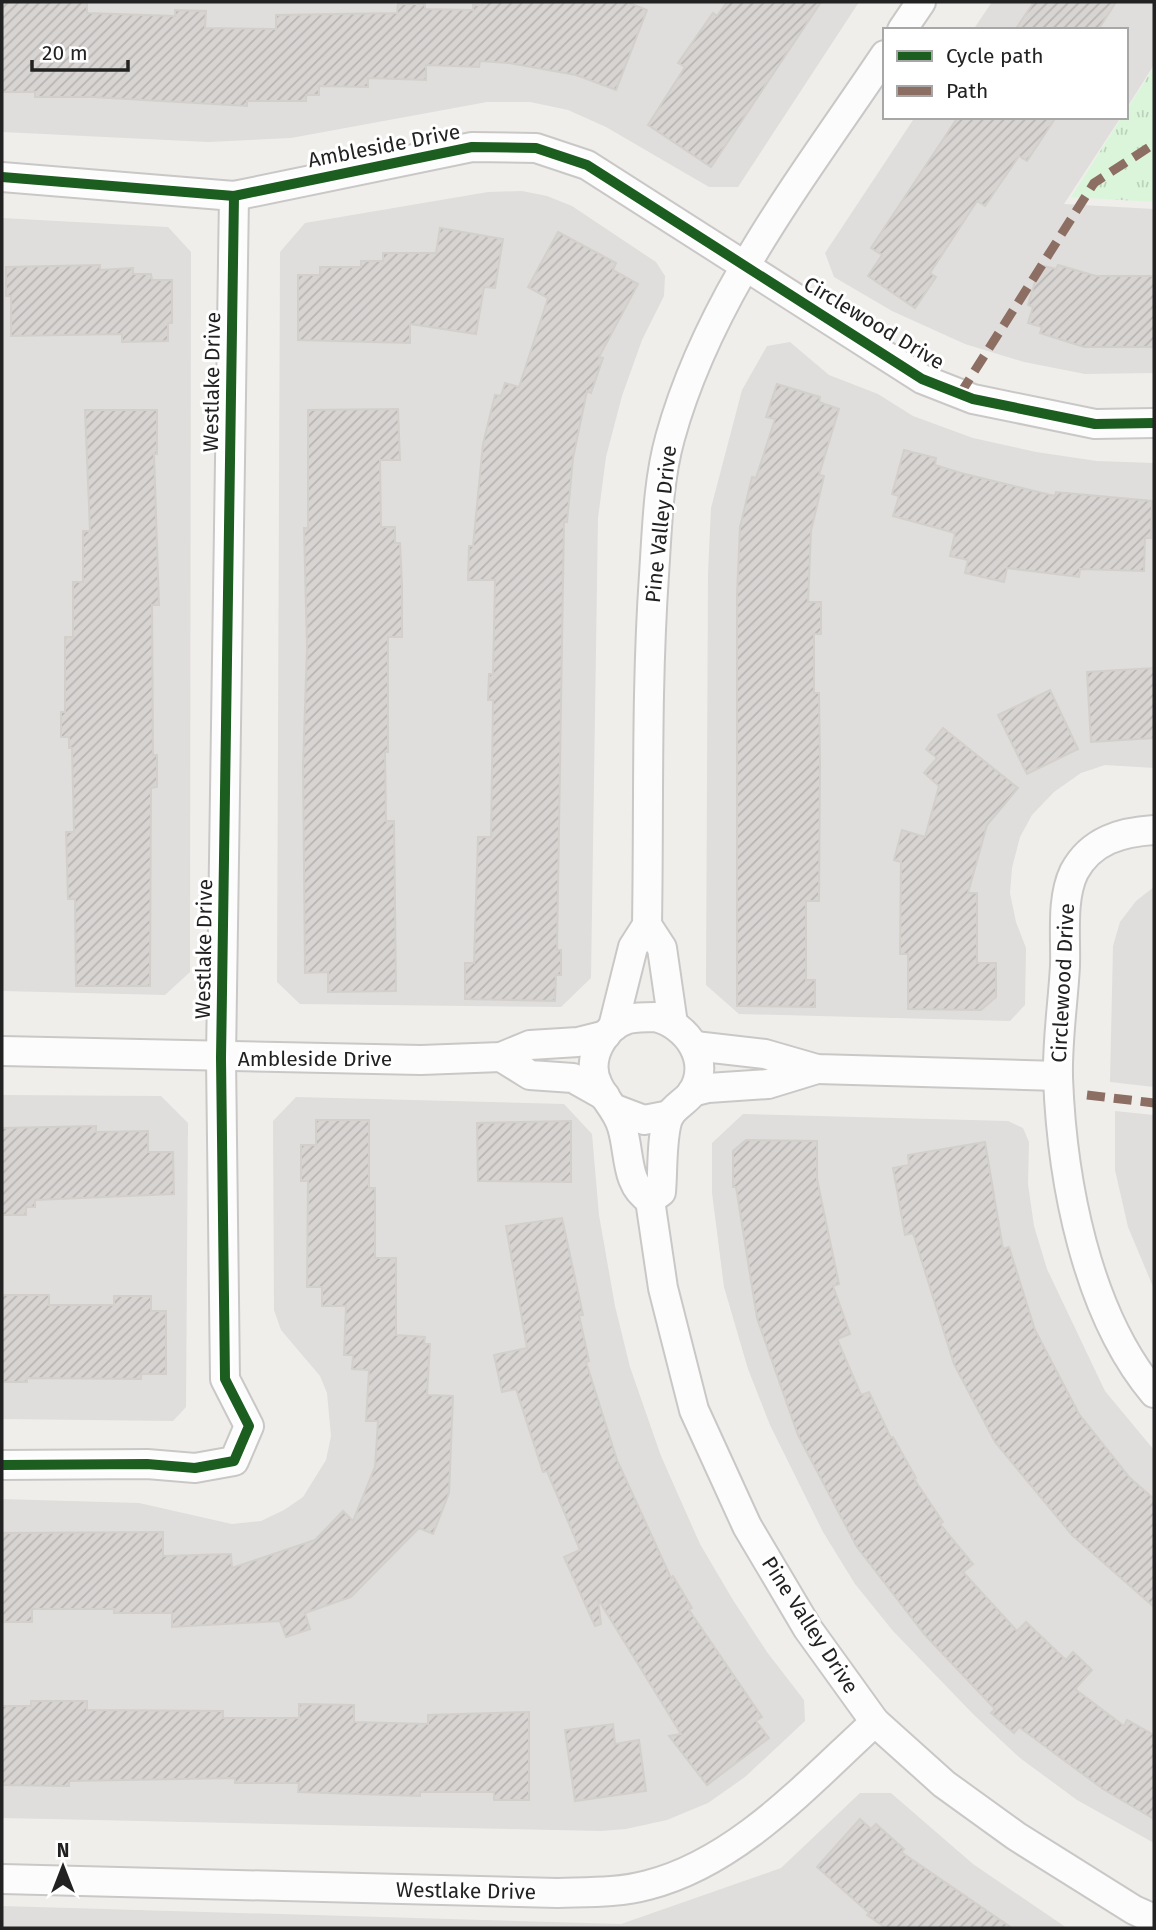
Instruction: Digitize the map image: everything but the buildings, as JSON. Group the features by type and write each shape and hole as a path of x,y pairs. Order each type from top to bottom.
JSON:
{"street":[{"path":"903,28 921,2"},
{"name":"Pine Valley Drive","path":"883,58 744,267 703,348 670,439 663,481 651,620 647,925 633,947 610,1031 598,1047 594,1064 597,1084 610,1102 625,1136 635,1184 650,1200 663,1288 694,1410 747,1526 808,1629 875,1722 964,1799 1138,1919"},
{"name":"Ambleside Drive","path":"2,177 234,196 472,147 536,148 587,165 744,267"},
{"name":"Westlake Drive","path":"2,1465 146,1464 195,1468 234,1461 250,1426 225,1379 221,1058 234,196"},
{"name":"Circlewood Drive","path":"744,267 922,379 973,399 1095,424 1154,423"},
{"name":"Circlewood Drive","path":"695,1046 765,1054 817,1069 1058,1076 1070,883 1089,852 1111,837 1154,830"},
{"name":"Pine Valley Drive","path":"647,925 662,948 673,1024"},
{"path":"610,1031 639,1018 656,1017 673,1024 695,1046 699,1071 692,1092 670,1115 644,1120 610,1102"},
{"name":"Ambleside Drive","path":"2,1051 221,1058 501,1058 530,1045 578,1042 610,1031"},
{"name":"Ambleside Drive","path":"501,1058 530,1075 573,1078 610,1102"},
{"name":"Circlewood Drive","path":"692,1092 708,1088 768,1084 817,1069"},
{"path":"1058,1076 1065,1160 1095,1285 1113,1326 1154,1392"},
{"path":"650,1200 661,1192 670,1115"},
{"name":"Westlake Drive","path":"2,1879 558,1893 646,1886 691,1871 732,1849 875,1722"}],"shaded area":[{"path":"2,2 859,2 738,187 709,187 606,127 568,110 530,102 487,102 291,138 208,142 2,132"},
{"path":"992,2 1154,2 1154,65 1128,106 1128,28 974,28"},
{"path":"914,119 1120,119 1064,204 1154,209 1154,373 1085,374 1024,362 965,344 892,311 834,277 825,253"},
{"path":"522,191 547,196 572,206 656,262 665,276 664,296 642,340 622,396 606,457 598,518 591,978 561,1007 300,1004 277,982 280,252 305,223 488,192"},
{"path":"2,218 168,227 191,252 190,972 165,995 2,991"},
{"path":"790,342 829,375 878,394 913,416 973,438 1036,452 1097,461 1154,463 1154,768 1105,765 1081,773 1054,792 1032,815 1020,837 1012,868 1010,893 1016,922 1026,948 1025,1005 1010,1021 739,1014 706,985 708,573 711,508 742,390 767,346"},
{"path":"1154,887 1154,1087 1110,1082 1113,946 1120,922 1136,901"},
{"path":"2,1095 161,1096 188,1123 186,1407 173,1421 2,1419"},
{"path":"296,1097 564,1104 592,1134 599,1215 615,1306 630,1367 661,1456 700,1544 767,1652 804,1700 805,1721 745,1777 708,1803 667,1820 626,1829 601,1831 2,1818 2,1499 139,1503 232,1524 261,1521 303,1497 326,1460 331,1436 327,1393 320,1376 281,1330 274,1310 273,1121"},
{"path":"1115,1111 1154,1115 1154,1289 1128,1227 1115,1170"},
{"path":"743,1114 1008,1121 1023,1128 1029,1142 1028,1184 1034,1226 1047,1269 1105,1391 1154,1450 1154,1843 1077,1800 1020,1758 974,1715 893,1631 855,1584 823,1532 770,1425 748,1369 724,1287 712,1193 712,1143"},
{"path":"860,1793 891,1793 973,1864 1067,1928 2,1928 2,1906 621,1924 781,1868"}],"green space":[{"path":"1154,67 1154,202 1071,197 1121,119 1128,119 1128,108"}],"marked path":[{"path":"960,394 1094,183 1154,144"},
{"path":"1087,1095 1154,1103"}],"cycle path":[{"path":"2,177 234,196 472,147 536,148 587,165 922,379 973,399 1095,424 1154,423"},
{"path":"2,1465 147,1464 195,1468 234,1461 249,1426 225,1379 221,1058 234,196"}]}
